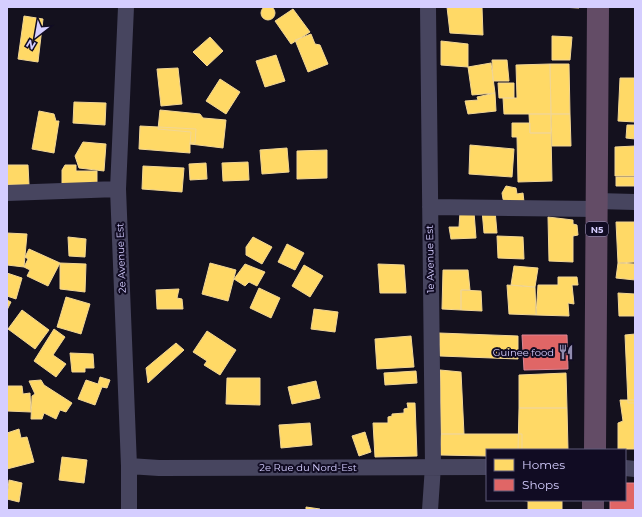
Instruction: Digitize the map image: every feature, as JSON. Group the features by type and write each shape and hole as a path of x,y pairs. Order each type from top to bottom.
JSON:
{"highway":[{"name":"N5","path":"595,449 598,7"}],"street":[{"name":"2e Avenue Est","path":"126,7 118,189 129,466 129,510"},
{"name":"1e Avenue Est","path":"428,7 433,466 430,510"},
{"path":"7,193 118,189"},
{"path":"430,207 597,205 635,202"},
{"name":"2e Rue du Nord-Est","path":"129,466 159,468 486,466"}],"building: Homes":[{"path":"265,6 271,6 275,10 275,16 271,20 265,20 261,16 261,10"},
{"path":"447,7 482,7 483,35 450,33"},
{"path":"293,9 310,32 291,44 275,21"},
{"path":"24,16 43,19 38,62 18,59"},
{"path":"311,34 315,44 320,45 328,64 308,72 295,40"},
{"path":"552,36 572,37 570,60 552,60"},
{"path":"210,37 223,51 207,66 193,52"},
{"path":"441,41 468,44 468,67 441,65"},
{"path":"276,55 285,81 265,87 256,61"},
{"path":"492,60 507,60 509,81 493,81"},
{"path":"491,63 495,93 472,95 468,67"},
{"path":"550,64 551,114 504,114 503,98 517,98 516,65"},
{"path":"550,64 569,64 570,114 551,114"},
{"path":"178,68 182,104 161,106 157,69"},
{"path":"620,78 635,78 635,122 618,121"},
{"path":"220,79 240,92 226,114 206,101"},
{"path":"498,83 514,83 514,98 499,98"},
{"path":"495,93 496,111 468,114 465,101 478,100 477,97"},
{"path":"74,102 106,103 105,125 73,123"},
{"path":"160,110 200,114 203,118 226,120 223,148 190,144 191,132 158,129"},
{"path":"39,111 54,114 56,121 59,121 54,153 32,149"},
{"path":"529,114 551,114 551,133 530,133"},
{"path":"551,114 570,114 571,146 552,146"},
{"path":"512,123 530,123 530,133 551,133 552,181 518,182 517,137 512,137"},
{"path":"627,125 635,125 635,139 626,138"},
{"path":"140,126 196,129 195,143 190,143 190,153 139,149"},
{"path":"83,142 106,144 104,171 79,168 75,156"},
{"path":"470,145 514,149 512,177 469,174"},
{"path":"635,146 635,176 615,176 615,147"},
{"path":"287,148 289,172 262,174 260,150"},
{"path":"327,150 327,178 297,179 297,151"},
{"path":"248,162 249,180 223,181 222,163"},
{"path":"206,163 207,179 190,180 189,164"},
{"path":"7,165 28,165 29,185 7,185"},
{"path":"65,165 76,165 76,171 97,171 97,187 62,188 62,170"},
{"path":"143,166 184,168 182,192 142,189"},
{"path":"616,177 635,177 635,186 616,186"},
{"path":"506,186 516,188 517,194 523,193 524,202 506,205 502,193"},
{"path":"482,210 495,210 497,233 484,233"},
{"path":"460,212 474,212 476,238 451,239 449,227 459,227"},
{"path":"548,217 573,220 573,224 577,225 578,235 573,236 573,262 549,261"},
{"path":"616,222 635,222 635,262 618,263"},
{"path":"7,233 27,234 24,267 7,265"},
{"path":"497,236 523,237 524,259 498,258"},
{"path":"68,237 86,239 85,257 69,256"},
{"path":"253,237 272,247 262,264 246,255 246,247"},
{"path":"287,244 304,253 295,270 278,262"},
{"path":"29,249 60,263 48,286 27,276 30,270 24,267 28,259 25,257"},
{"path":"60,263 86,264 85,292 60,289"},
{"path":"210,263 236,270 228,301 202,294"},
{"path":"618,263 635,264 635,280 616,278"},
{"path":"245,264 265,272 257,286 249,282 245,286 234,279"},
{"path":"378,264 404,265 406,293 380,293"},
{"path":"304,265 323,276 310,297 292,286"},
{"path":"514,266 538,268 535,287 511,285"},
{"path":"443,270 468,270 470,290 461,290 461,310 442,309"},
{"path":"7,273 22,278 16,299 7,296"},
{"path":"558,277 577,277 578,285 572,285 574,304 568,303 569,316 536,315 538,285 558,285"},
{"path":"507,285 535,287 536,315 509,314"},
{"path":"259,288 280,298 271,318 250,308"},
{"path":"179,289 177,298 182,299 183,309 157,309 156,290"},
{"path":"461,290 481,291 482,311 461,310"},
{"path":"618,293 635,294 635,316 619,316"},
{"path":"66,297 90,304 81,334 57,327"},
{"path":"7,300 11,302 7,310"},
{"path":"314,309 338,312 335,332 311,329"},
{"path":"22,310 49,330 35,349 8,329"},
{"path":"54,329 65,337 53,355 66,364 56,377 34,361"},
{"path":"207,331 236,350 220,375 204,365 207,361 193,352"},
{"path":"439,333 518,336 518,359 440,356"},
{"path":"635,334 635,403 628,403 625,335"},
{"path":"411,336 414,367 377,369 375,339"},
{"path":"176,343 184,350 148,383 146,368"},
{"path":"70,353 93,354 94,368 85,368 85,372 72,372"},
{"path":"440,370 461,372 464,434 441,434"},
{"path":"416,371 417,383 385,385 384,373"},
{"path":"566,373 567,408 519,408 519,375"},
{"path":"100,377 110,380 107,388 102,387 95,405 78,399 86,380 98,384"},
{"path":"227,378 260,378 260,405 226,404"},
{"path":"41,380 44,385 72,403 66,412 60,410 56,419 44,413 42,419 31,419 32,396 35,394 29,381"},
{"path":"316,381 320,398 292,404 288,387"},
{"path":"7,386 22,386 23,394 30,393 31,412 7,411"},
{"path":"620,400 635,400 634,449 618,449 618,423 623,421"},
{"path":"407,403 415,403 417,456 375,457 373,423 388,423 388,417 392,416 392,414 404,413 404,409 408,408"},
{"path":"519,408 567,408 568,449 518,449"},
{"path":"310,423 312,445 281,448 279,425"},
{"path":"19,429 21,438 27,437 34,462 7,469 7,433"},
{"path":"365,432 371,452 359,456 352,436"},
{"path":"441,434 522,434 522,449 486,449 486,456 440,455"},
{"path":"62,457 87,460 84,483 59,480"},
{"path":"9,480 22,483 19,502 7,499"},
{"path":"528,501 562,501 562,510 528,510"},
{"path":"306,507 320,509 320,510 306,510"}],"building: Shops":[{"path":"522,335 567,335 568,369 524,370"},
{"path":"626,483 635,483 635,510 610,510 610,501 626,501"}],"place":[{"name":"Guinee food","path":"566,352"}]}
